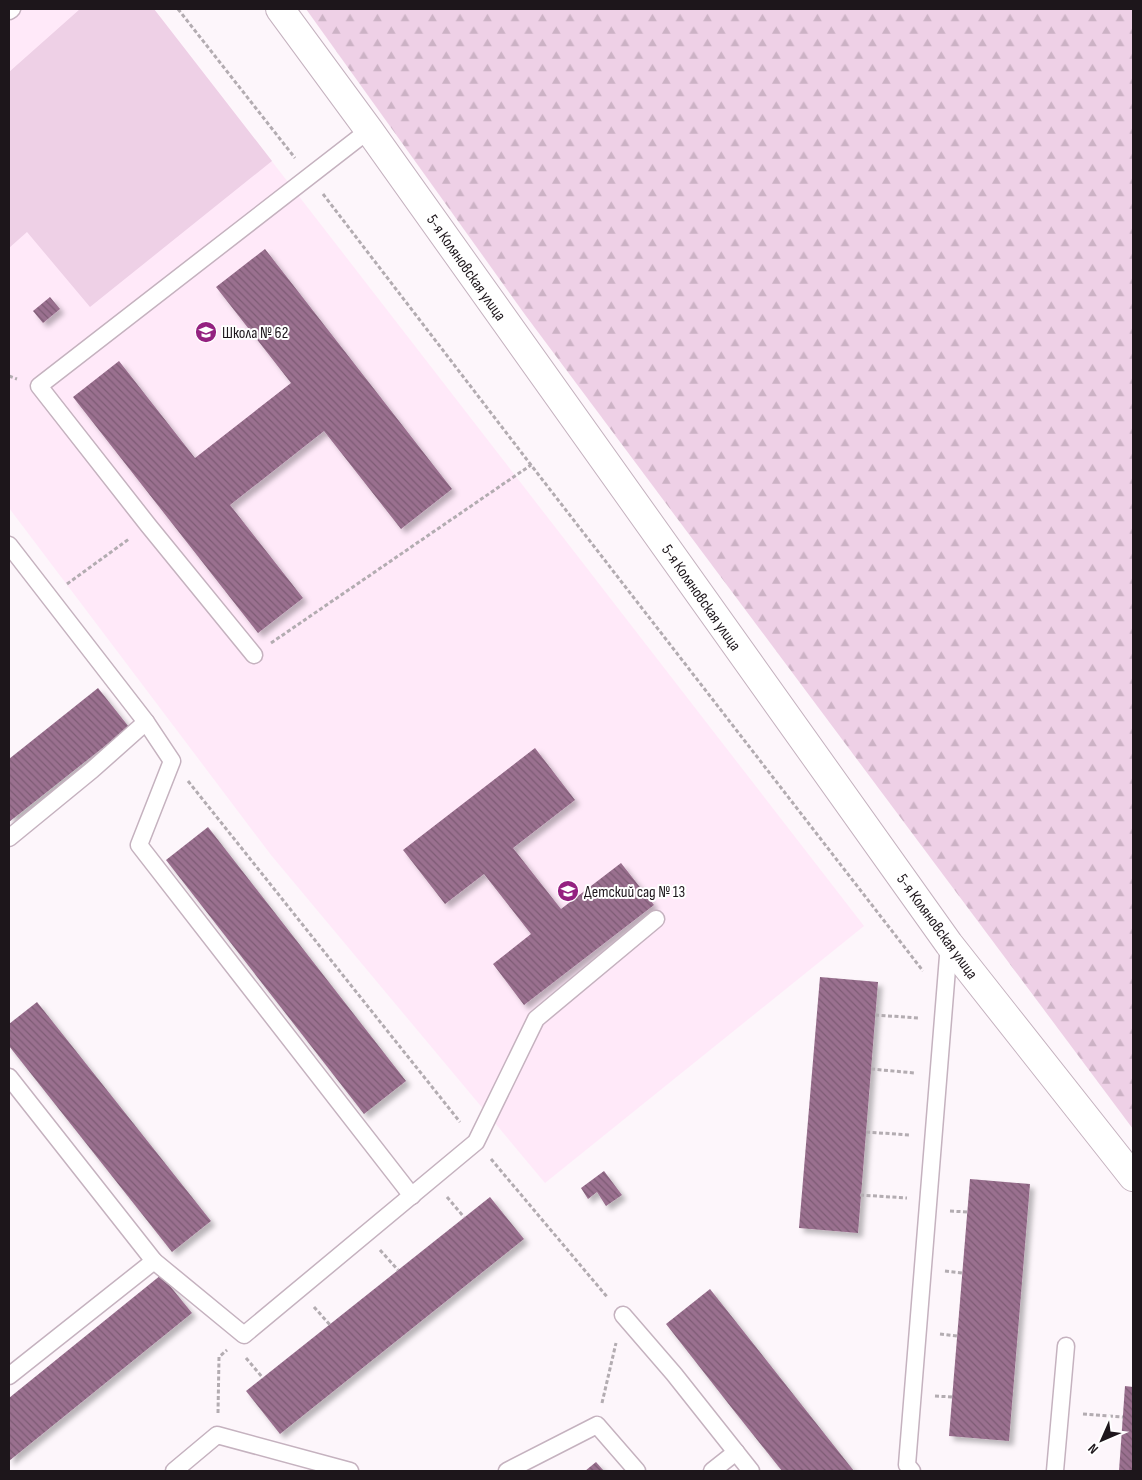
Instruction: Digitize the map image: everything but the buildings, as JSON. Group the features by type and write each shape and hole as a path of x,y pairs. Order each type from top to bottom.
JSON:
{"street":[{"name":"5-я Коляновская улица","path":"280,9 369,130 949,944 1133,1177"}],"lane":[{"path":"254,654 148,525 39,386 369,130"},
{"path":"9,545 146,722 172,761 139,845 412,1196"},
{"path":"9,838 92,770 146,722"},
{"path":"9,1077 154,1260 239,1339 476,1142 536,1019 656,919"},
{"path":"912,1471 907,1465 949,944"},
{"path":"9,1376 154,1260"},
{"path":"623,1315 674,1374 751,1471"},
{"path":"1055,1471 1066,1346"},
{"path":"507,1471 597,1425 637,1471"},
{"path":"174,1471 218,1434 350,1471"},
{"path":"712,1471 736,1452"}],"path":[{"path":"178,9 309,175 944,999"},
{"path":"254,654 531,465"},
{"path":"49,598 148,525"},
{"path":"172,761 476,1142 623,1315 597,1425"},
{"path":"875,1014 943,1020"},
{"path":"871,1069 938,1075"},
{"path":"866,1132 933,1137"},
{"path":"860,1195 928,1200"},
{"path":"218,1434 219,1356 239,1339 263,1378"},
{"path":"1060,1412 1122,1418"}],"shaded area":[{"name":"Школа № 62","path":"9,9 154,9 864,926 545,1183 271,855 9,508"}],"green space":[{"path":"80,9 154,9 272,161 90,307 27,232 9,248 9,72"},
{"path":"306,9 1133,9 1133,1129 526,316"}],"place":[{"name":"Школа № 62","path":"206,332"},
{"name":"Детский сад № 13","path":"568,891"}]}
